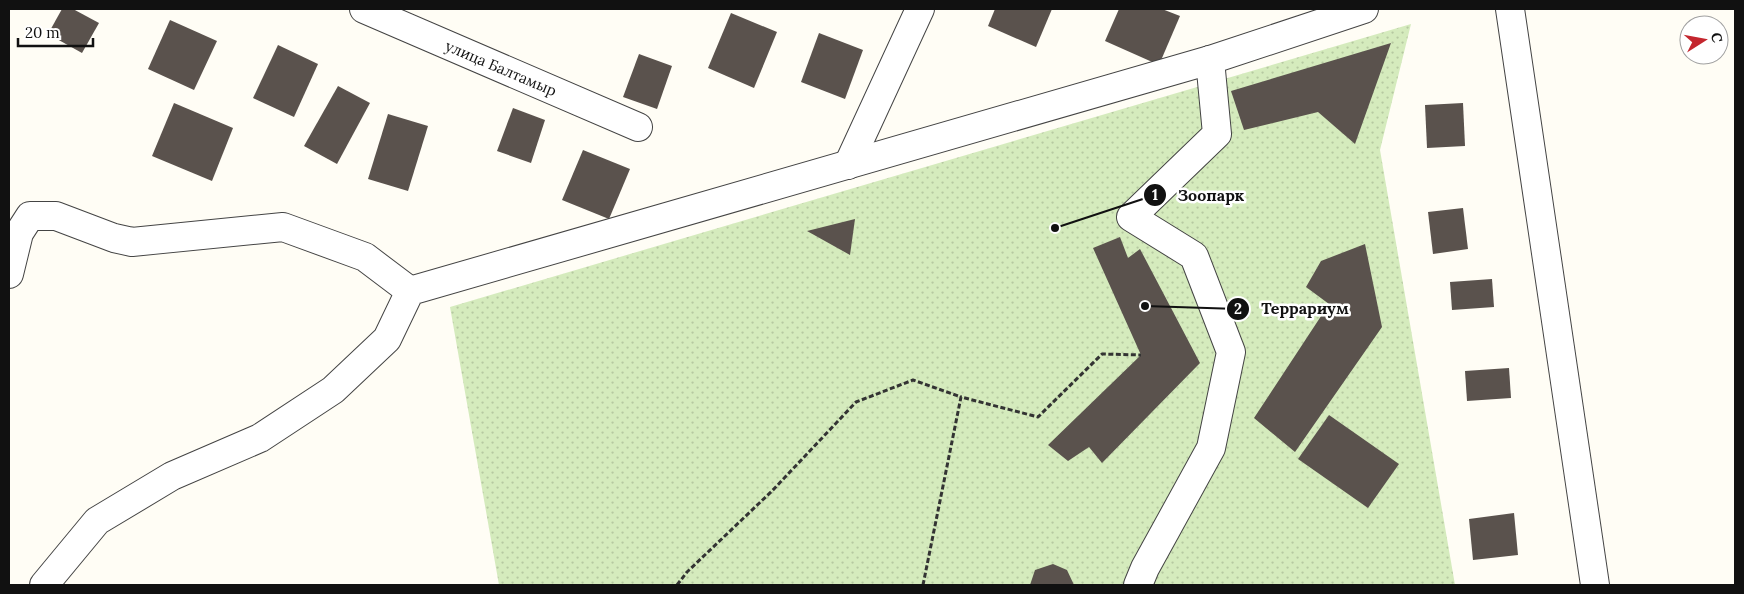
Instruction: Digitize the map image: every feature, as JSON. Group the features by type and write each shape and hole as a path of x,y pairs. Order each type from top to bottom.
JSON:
{"street":[{"name":"улица Балтамыр","path":"364,9 638,127"},
{"path":"848,165 920,9"},
{"path":"44,585 98,520 172,476 260,438 332,390 387,339 410,291 1210,60 1364,9"},
{"path":"1510,9 1595,585"},
{"path":"1138,585 1145,568 1211,448 1231,352 1194,256 1131,217 1217,134 1210,60"},
{"path":"9,274 20,233 30,216 56,216 114,238 132,242 283,227 365,258 410,291"}],"path":[{"path":"677,585 687,572 772,491 856,402 913,380 961,397 1038,418 1102,354 1141,355"},
{"path":"922,585 961,397"}],"green space":[{"path":"1411,24 1380,150 1455,585 499,585 450,307"}],"building":[{"path":"62,9 73,9 99,23 82,53 48,34"},
{"path":"995,9 1052,9 1036,47 988,26"},
{"path":"1119,9 1162,9 1180,16 1159,65 1105,41"},
{"path":"731,13 777,32 754,88 708,68"},
{"path":"170,20 217,41 194,90 148,69"},
{"path":"819,33 863,50 845,99 801,82"},
{"path":"1391,43 1355,144 1318,112 1244,130 1231,91"},
{"path":"278,45 318,64 294,117 253,98"},
{"path":"639,54 672,66 657,109 623,97"},
{"path":"338,86 370,103 337,164 304,146"},
{"path":"174,103 233,128 212,181 152,156"},
{"path":"1463,103 1465,146 1427,148 1425,105"},
{"path":"513,108 545,120 531,163 497,151"},
{"path":"388,114 428,126 408,191 368,179"},
{"path":"583,150 630,169 609,219 562,200"},
{"path":"1463,208 1468,249 1433,254 1428,212"},
{"path":"855,219 850,255 807,231"},
{"path":"1120,237 1128,258 1140,249 1200,363 1102,463 1089,447 1068,461 1048,445 1141,355 1093,248"},
{"path":"1365,244 1382,327 1295,452 1254,418 1329,304 1306,287 1321,261"},
{"path":"1492,279 1494,307 1452,310 1450,282"},
{"path":"1509,368 1511,398 1467,401 1465,371"},
{"path":"1329,415 1399,464 1368,508 1298,459"},
{"path":"1514,513 1518,555 1473,560 1469,519"},
{"path":"1053,564 1067,570 1074,585 1030,585 1035,570"}],"place":[{"name":"Зоопарк","path":"1055,228"},
{"name":"Террариум","path":"1145,306"}]}
